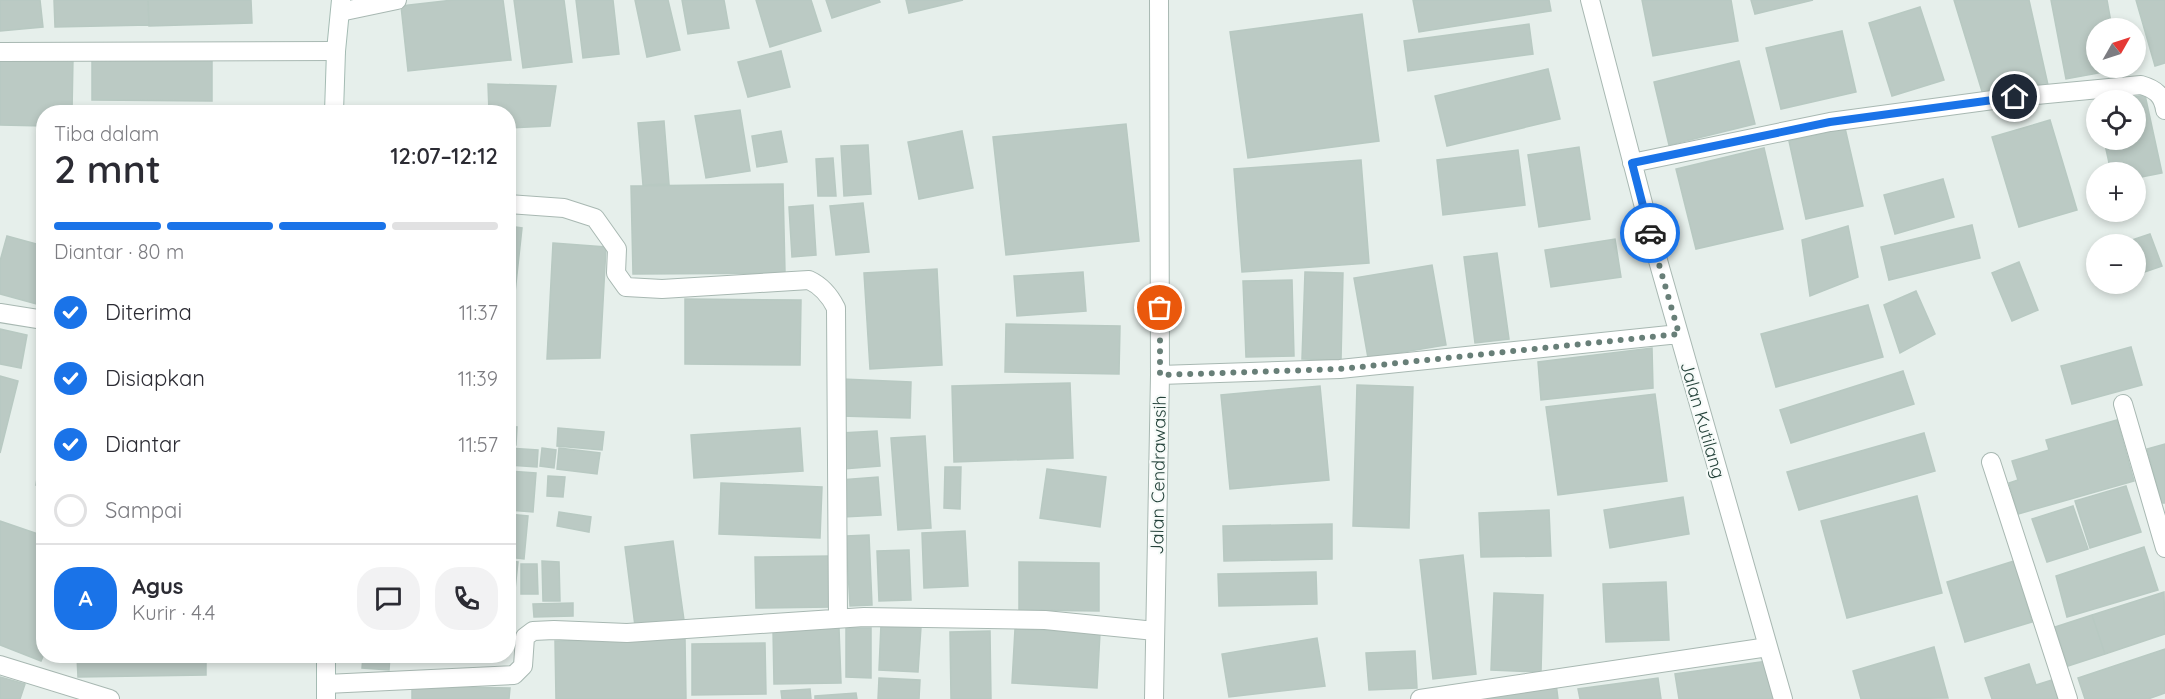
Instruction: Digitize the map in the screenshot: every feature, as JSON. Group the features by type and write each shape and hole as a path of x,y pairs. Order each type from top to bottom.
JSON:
{"street":[{"path":"334,105 340,6 397,0"},
{"name":"Jalan Cendrawasih","path":"1154,699 1160,375 1159,0"},
{"name":"Jalan Kutilang","path":"1590,0 1679,334 1784,699"},
{"path":"0,52 336,51"},
{"path":"1632,163 1830,122 2015,97 2141,85 2153,90 2164,100"},
{"path":"516,205 564,208 595,218 617,249 616,273 626,287 662,289 809,280 818,284 832,299 836,308 838,618"},
{"path":"0,313 36,319"},
{"path":"1160,375 1340,369 1679,334"},
{"path":"2123,404 2165,548"},
{"path":"1991,462 2068,699"},
{"path":"326,663 326,691 514,675 523,666 525,637 531,631 627,633 864,616 1045,620 1155,631"},
{"path":"1420,699 1768,647"},
{"path":"0,665 110,699"}],"building":[{"path":"0,0 40,0 43,27 0,31"},
{"path":"54,0 148,0 149,25 55,27"},
{"path":"148,0 251,0 252,23 149,26"},
{"path":"453,0 503,0 511,60 408,71 401,6"},
{"path":"514,0 564,0 572,62 523,68"},
{"path":"576,0 613,0 619,54 583,58"},
{"path":"635,0 668,0 680,50 647,57"},
{"path":"682,0 724,0 729,28 688,34"},
{"path":"756,0 811,0 821,31 770,47"},
{"path":"826,0 879,0 880,2 832,18"},
{"path":"906,0 963,0 909,13"},
{"path":"1413,0 1549,0 1551,11 1419,32"},
{"path":"1642,0 1731,0 1738,41 1653,56"},
{"path":"1751,0 1813,0 1755,14"},
{"path":"1954,0 2029,0 2048,85 1984,98"},
{"path":"2051,0 2107,0 2110,18 2086,18 2086,75 2066,79"},
{"path":"2136,0 2165,0 2165,63 2155,66 2146,35 2146,18 2141,18"},
{"path":"1920,7 1944,80 1892,96 1869,23"},
{"path":"1362,14 1379,141 1248,158 1230,32"},
{"path":"1529,24 1533,54 1408,71 1404,41"},
{"path":"1842,31 1856,92 1781,109 1766,48"},
{"path":"781,51 790,87 748,97 738,62"},
{"path":"0,56 73,58 72,105 36,105 36,126 0,125"},
{"path":"92,57 212,59 212,101 92,100"},
{"path":"1739,61 1755,124 1669,145 1654,82"},
{"path":"1548,69 1560,119 1447,146 1435,96"},
{"path":"488,84 556,86 550,126 516,128 516,105 489,105"},
{"path":"2146,100 2162,173 2146,176 2146,162 2109,162 2106,150 2146,150"},
{"path":"740,110 750,171 706,178 695,116"},
{"path":"2050,120 2077,210 2019,227 1992,137"},
{"path":"664,121 669,184 643,185 638,123"},
{"path":"1126,124 1139,241 1006,255 993,137"},
{"path":"1845,128 1863,206 1806,219 1789,141"},
{"path":"781,131 787,162 757,167 752,136"},
{"path":"962,131 973,188 919,199 908,142"},
{"path":"868,145 871,194 844,196 841,146"},
{"path":"1579,147 1590,219 1539,227 1528,155"},
{"path":"1764,148 1783,229 1696,249 1676,169"},
{"path":"1518,150 1525,205 1443,215 1437,160"},
{"path":"833,158 836,196 818,196 816,159"},
{"path":"1361,160 1369,263 1242,272 1234,169"},
{"path":"1943,179 1954,217 1895,234 1884,195"},
{"path":"783,184 785,273 633,274 631,186"},
{"path":"863,203 869,252 836,255 830,206"},
{"path":"813,205 816,255 792,257 789,207"},
{"path":"1972,225 1980,258 1889,280 1881,247"},
{"path":"1848,226 1858,277 1810,296 1802,240"},
{"path":"516,227 522,228 516,283"},
{"path":"2150,234 2162,266 2146,272 2146,235"},
{"path":"7,236 36,244 36,304 0,294 0,261"},
{"path":"1615,239 1621,277 1551,287 1545,250"},
{"path":"553,243 606,247 600,358 547,359"},
{"path":"1497,253 1509,339 1475,343 1464,257"},
{"path":"2019,262 2038,310 2012,321 1992,273"},
{"path":"1432,265 1446,345 1368,358 1354,278"},
{"path":"937,269 942,365 870,369 864,273"},
{"path":"1083,272 1086,311 1017,316 1014,276"},
{"path":"1305,272 1343,273 1341,360 1302,359"},
{"path":"1292,280 1294,356 1246,357 1243,281"},
{"path":"1916,291 1935,334 1900,353 1884,305"},
{"path":"685,299 801,300 800,365 685,364"},
{"path":"1868,305 1883,357 1776,387 1761,334"},
{"path":"1006,324 1120,326 1119,374 1005,372"},
{"path":"0,329 27,335 21,368 0,364"},
{"path":"2131,347 2142,385 2072,404 2061,366"},
{"path":"1652,348 1653,388 1541,400 1538,362"},
{"path":"1903,371 1914,404 1791,443 1780,410"},
{"path":"0,376 18,381 0,453"},
{"path":"842,379 911,382 910,418 841,416"},
{"path":"1070,383 1073,458 954,462 952,386"},
{"path":"1357,385 1413,387 1409,528 1353,526"},
{"path":"1320,386 1329,480 1230,489 1221,395"},
{"path":"1655,394 1667,481 1558,495 1546,407"},
{"path":"2117,420 2134,481 2018,514 2009,483 2018,480 2012,461 2049,450 2046,440"},
{"path":"558,428 604,432 602,450 557,446"},
{"path":"800,428 803,471 694,478 691,435"},
{"path":"877,431 880,466 843,469 841,433"},
{"path":"1924,433 1935,471 1799,510 1787,472"},
{"path":"925,436 931,528 898,530 891,438"},
{"path":"2165,444 2165,503 2162,503 2147,449"},
{"path":"542,448 556,450 554,468 540,466"},
{"path":"559,448 600,453 597,474 557,469"},
{"path":"516,449 538,450 537,467 516,466"},
{"path":"945,467 961,467 960,509 944,508"},
{"path":"1047,469 1106,477 1100,527 1040,518"},
{"path":"516,472 536,473 533,512 516,511"},
{"path":"548,476 565,477 563,497 547,496"},
{"path":"878,477 881,515 843,517 840,480"},
{"path":"721,483 822,487 820,538 719,534"},
{"path":"2126,486 2141,532 2090,548 2075,501"},
{"path":"1917,496 1942,593 1847,618 1821,521"},
{"path":"1683,497 1689,534 1610,548 1604,510"},
{"path":"2073,506 2088,549 2047,562 2032,519"},
{"path":"1549,510 1551,556 1481,557 1479,513"},
{"path":"559,512 591,517 589,532 557,526"},
{"path":"516,515 528,516 524,559 516,558"},
{"path":"0,521 36,533 36,659 0,645"},
{"path":"1332,524 1332,559 1224,561 1223,526"},
{"path":"965,531 968,586 924,588 922,533"},
{"path":"869,535 872,605 850,606 846,536"},
{"path":"673,541 684,620 635,626 625,547"},
{"path":"2144,547 2158,590 2067,617 2056,576"},
{"path":"909,550 911,600 879,601 877,551"},
{"path":"1463,555 1476,674 1433,679 1420,560"},
{"path":"830,556 831,607 756,608 755,557"},
{"path":"542,561 559,562 560,601 543,601"},
{"path":"2014,561 2032,622 1965,642 1947,582"},
{"path":"1019,562 1099,563 1099,611 1019,610"},
{"path":"521,564 537,564 538,594 521,594"},
{"path":"1316,572 1317,604 1219,606 1218,574"},
{"path":"1666,582 1669,640 1606,642 1603,584"},
{"path":"2164,592 2165,634 2105,654 2092,615"},
{"path":"1494,593 1543,595 1541,672 1491,670"},
{"path":"573,603 573,616 534,617 533,604"},
{"path":"2092,615 2105,654 2068,666 2055,627"},
{"path":"881,624 921,627 918,672 879,670"},
{"path":"839,628 841,683 774,684 773,629"},
{"path":"846,628 871,628 871,678 846,677"},
{"path":"1015,629 1100,633 1097,688 1012,683"},
{"path":"990,631 991,699 951,699 950,632"},
{"path":"1317,638 1325,686 1229,697 1222,654"},
{"path":"685,639 686,699 556,699 555,641"},
{"path":"765,643 766,694 692,695 692,644"},
{"path":"1934,647 1948,698 1861,699 1853,671"},
{"path":"2165,649 2165,693 2148,699 2085,699 2078,678"},
{"path":"1415,651 1417,688 1369,690 1366,653"},
{"path":"1767,661 1773,699 1679,699 1675,674"},
{"path":"77,663 206,663 206,675 78,677"},
{"path":"362,663 390,663 389,670 362,668"},
{"path":"2029,664 2036,685 2052,680 2058,699 1992,699 1985,678"},
{"path":"0,677 25,684 20,699 0,699"},
{"path":"879,678 920,680 919,699 878,699"},
{"path":"1658,678 1661,699 1580,699 1578,689"},
{"path":"1556,683 1558,699 1475,699"},
{"path":"412,686 510,688 509,699 412,699"},
{"path":"810,689 811,699 782,699 781,691"},
{"path":"856,693 857,699 815,699 815,696"}],"way so far":[{"path":"1160,308 1160,375 1340,369 1679,334 1650,233"}],"route":[{"path":"1650,233 1632,163 1830,122 2015,97"}]}
